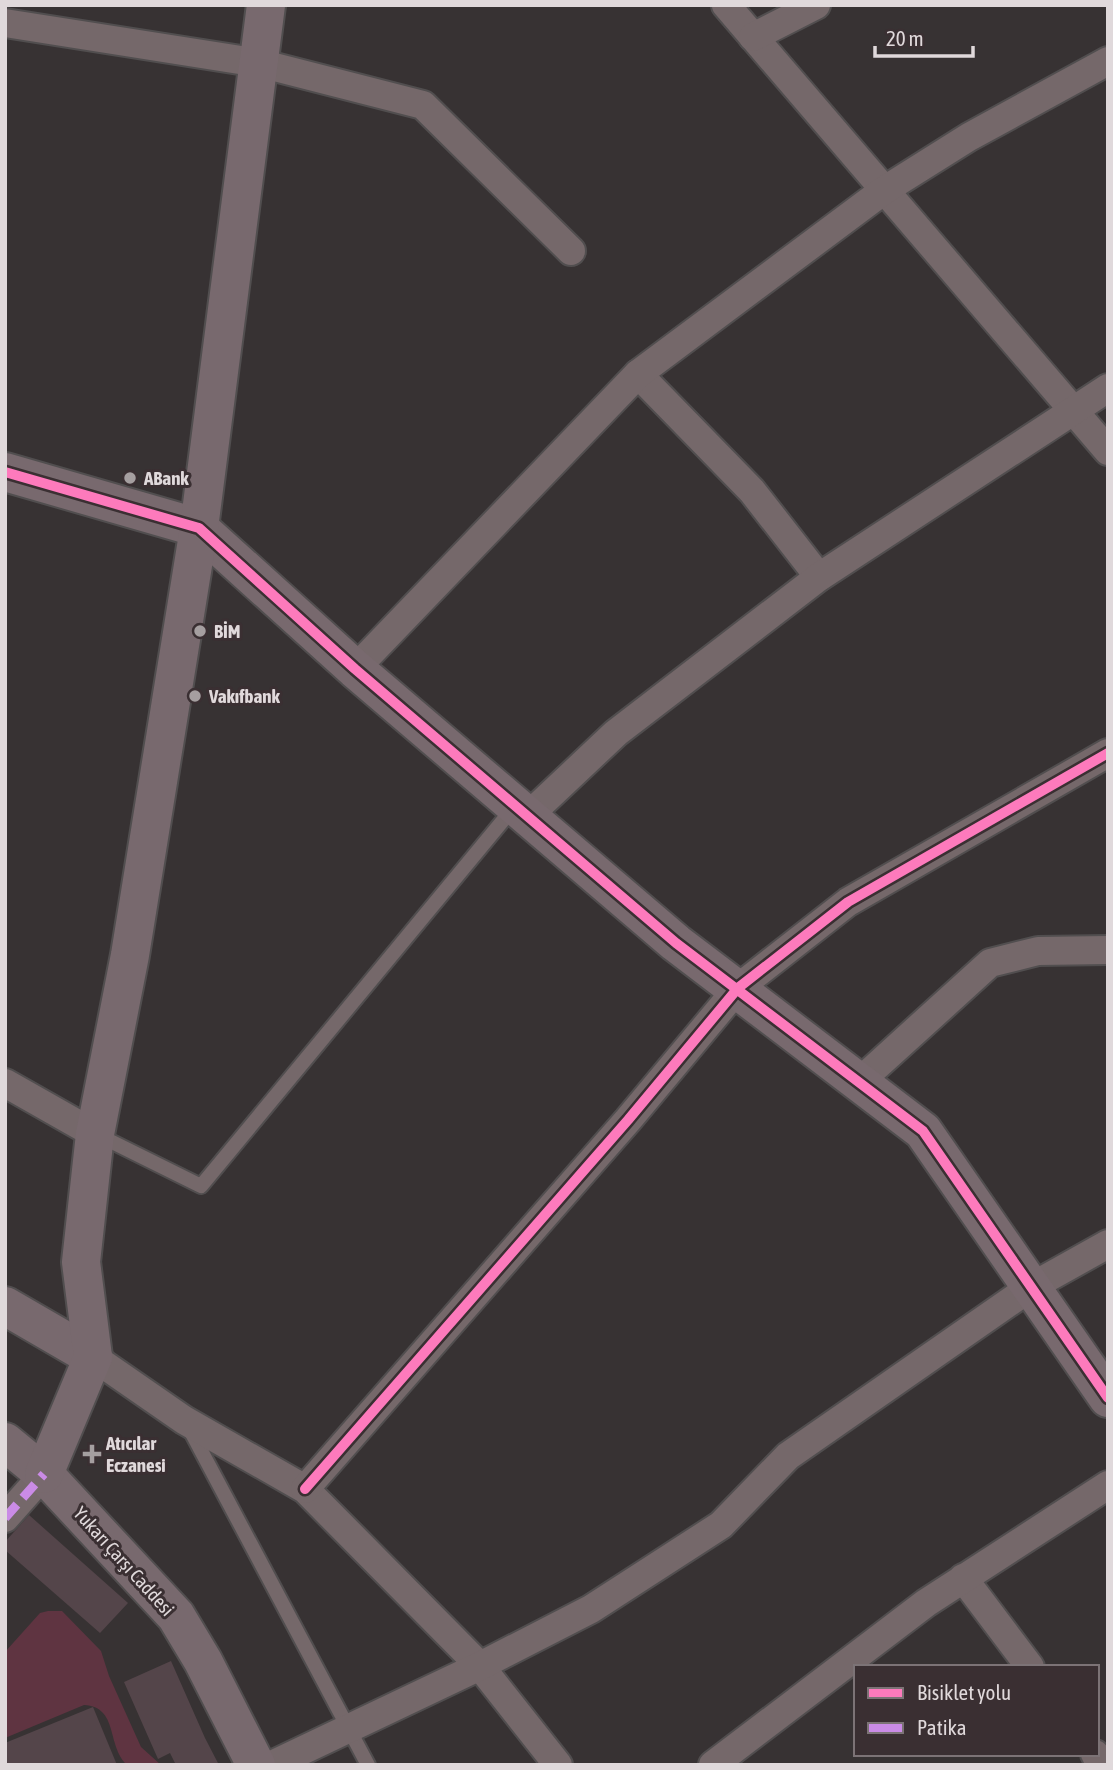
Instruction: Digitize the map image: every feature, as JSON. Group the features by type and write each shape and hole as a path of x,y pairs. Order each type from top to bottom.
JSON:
{"main road":[{"path":"44,1474 93,1357 81,1262 95,1134 130,954 199,528 266,5"},
{"path":"5,472 199,528 355,669 676,943 923,1131 1108,1398"},
{"path":"5,1306 93,1357"},
{"name":"Yukarı Çarşı Caddesi","path":"5,1442 44,1474 176,1616 203,1661 256,1765"}],"street":[{"path":"726,5 1108,451"},
{"path":"753,37 816,5"},
{"path":"5,23 259,63 423,105 571,251"},
{"path":"355,669 638,374 883,191 969,137 1108,61"},
{"path":"638,374 752,491 819,577"},
{"path":"522,811 617,733 819,577 1108,388"},
{"path":"305,1489 628,1120 738,988 848,902 1108,753"},
{"path":"859,1082 990,962 1038,951 1108,950"},
{"path":"5,1083 95,1134"},
{"path":"272,1765 349,1726 480,1666 591,1609 722,1525 788,1456 1031,1287 1108,1244"},
{"path":"93,1357 184,1420 305,1489 480,1666 558,1765"},
{"path":"5,1518 44,1474"},
{"path":"713,1765 963,1577 1108,1485"},
{"path":"963,1577 1029,1665"}],"lane":[{"path":"95,1134 201,1186 522,811"},
{"path":"184,1420 368,1765"}],"shaded area":[{"path":"62,1611 101,1651 109,1676 141,1747 161,1765 127,1765 116,1747 103,1712 84,1705 5,1738 5,1652 40,1613"}],"building":[{"path":"29,1515 128,1603 100,1633 5,1550 5,1542"},
{"path":"171,1661 219,1765 176,1765 170,1753 158,1759 124,1682"},
{"path":"93,1707 117,1765 5,1765 5,1743"}],"marked path":[{"path":"5,1518 44,1474"}],"cycle path":[{"path":"5,472 199,528 355,669 676,943 923,1131 1108,1398"},
{"path":"305,1489 628,1120 738,988 848,902 1108,753"}],"place":[{"name":"ABank","path":"130,478"},
{"name":"BİM","path":"200,631"},
{"name":"Vakıfbank","path":"195,696"},
{"name":"Atıcılar Eczanesi","path":"92,1454"}]}
